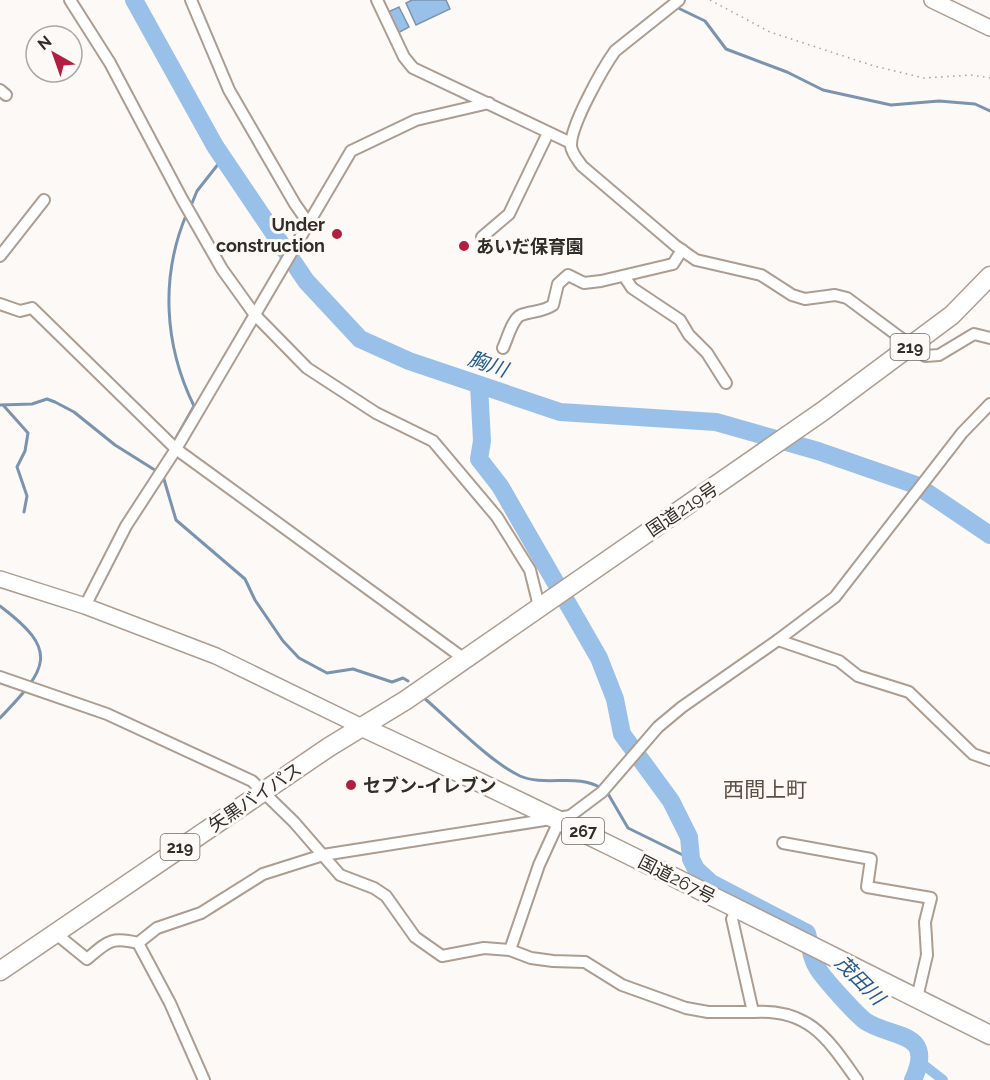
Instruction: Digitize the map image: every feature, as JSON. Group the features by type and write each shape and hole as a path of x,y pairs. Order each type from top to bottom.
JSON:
{"highway":[{"name":"国道219号","path":"362,727 823,411 952,315 990,276"},
{"name":"矢黒バイパス","path":"0,971 362,727"},
{"name":"国道267号","path":"362,727 560,819 736,910 990,1035"}],"street":[{"path":"70,0 111,63 222,269 256,312 307,368 376,413 433,441 497,517 530,570 544,602"},
{"path":"191,0 230,90 307,227"},
{"path":"377,0 404,57 413,68 571,143"},
{"path":"679,0 615,51 599,77 571,143 573,153 582,166 696,260 761,275 792,295 805,299 835,295 847,298 910,347 930,357 974,334 990,338"},
{"path":"932,0 990,28"},
{"path":"85,606 126,526 176,449 351,151 416,120 489,103"},
{"path":"482,237 509,214 548,133"},
{"path":"0,256 44,200"},
{"path":"503,348 517,318 544,311 553,305 558,284 568,275 584,282 624,276 673,264 682,250"},
{"path":"624,276 632,288 680,320 689,335 707,353 726,383"},
{"path":"0,304 20,311 32,308 176,449 463,658"},
{"path":"138,943 157,928 201,913 263,874 323,855 570,816 604,790 658,727 682,707 835,597 978,414 990,404"},
{"path":"0,579 85,606 216,656 362,727"},
{"path":"778,640 839,661 858,676 909,692 973,754 990,760"},
{"path":"0,677 107,714 238,774 263,792 340,875 374,888 386,896 415,937 442,956 484,948 510,950 531,958 585,962 622,985 686,1008 724,1013 771,1011 791,1014 809,1023 827,1039 857,1080"},
{"path":"510,950 539,865 560,819"},
{"path":"783,843 871,858 867,887 931,898 925,922 927,955 916,998"},
{"path":"736,910 732,919 753,1012"},
{"path":"55,933 87,959 106,942 120,939 138,943 155,971 204,1080"}],"path":[{"path":"710,0 770,32 874,66 924,78 971,75 990,78"}],"water":[{"path":"412,0 446,0 450,9 416,25 406,3"},
{"path":"399,7 409,27 398,33 388,12"}],"waterway":[{"name":"胸川","path":"134,0 215,146 306,281 360,339 409,361 560,412 716,422 818,451 916,485 990,535"},
{"path":"676,7 705,21 726,49 787,72 823,90 891,105 939,101 975,104 990,111"},
{"path":"190,208 197,191 223,158"},
{"path":"176,438 194,406 176,359 169,310 172,261 187,213"},
{"path":"479,385 482,441 479,459 500,486 599,658 615,699 622,734 671,801 689,837 691,859 696,869 711,883 807,933 812,956 818,969 854,1011 876,1027 908,1038 915,1044 919,1052 919,1064 913,1080"},
{"path":"0,405 32,404 47,399 55,402 74,412 115,445 158,472"},
{"path":"4,406 28,433 25,451 17,467 27,496 24,512"},
{"path":"163,476 176,520 245,579 255,600 283,641 299,658 327,673 353,669 392,682 403,678 408,681"},
{"path":"0,606 32,635 39,648 40,660 37,672 29,686 0,718"},
{"path":"424,698 483,751 508,770 530,779 582,781 601,788"},
{"path":"607,792 628,828 691,859"},
{"path":"920,1062 943,1080"}],"place":[{"name":"Under construction","path":"337,234"},
{"name":"あいだ保育園","path":"464,246"},
{"name":"セブン-イレブン","path":"351,785"}],"district":[{"name":"西間上町","path":"765,789"}],"water label":[{"name":"茂田川","path":"860,980"}]}
